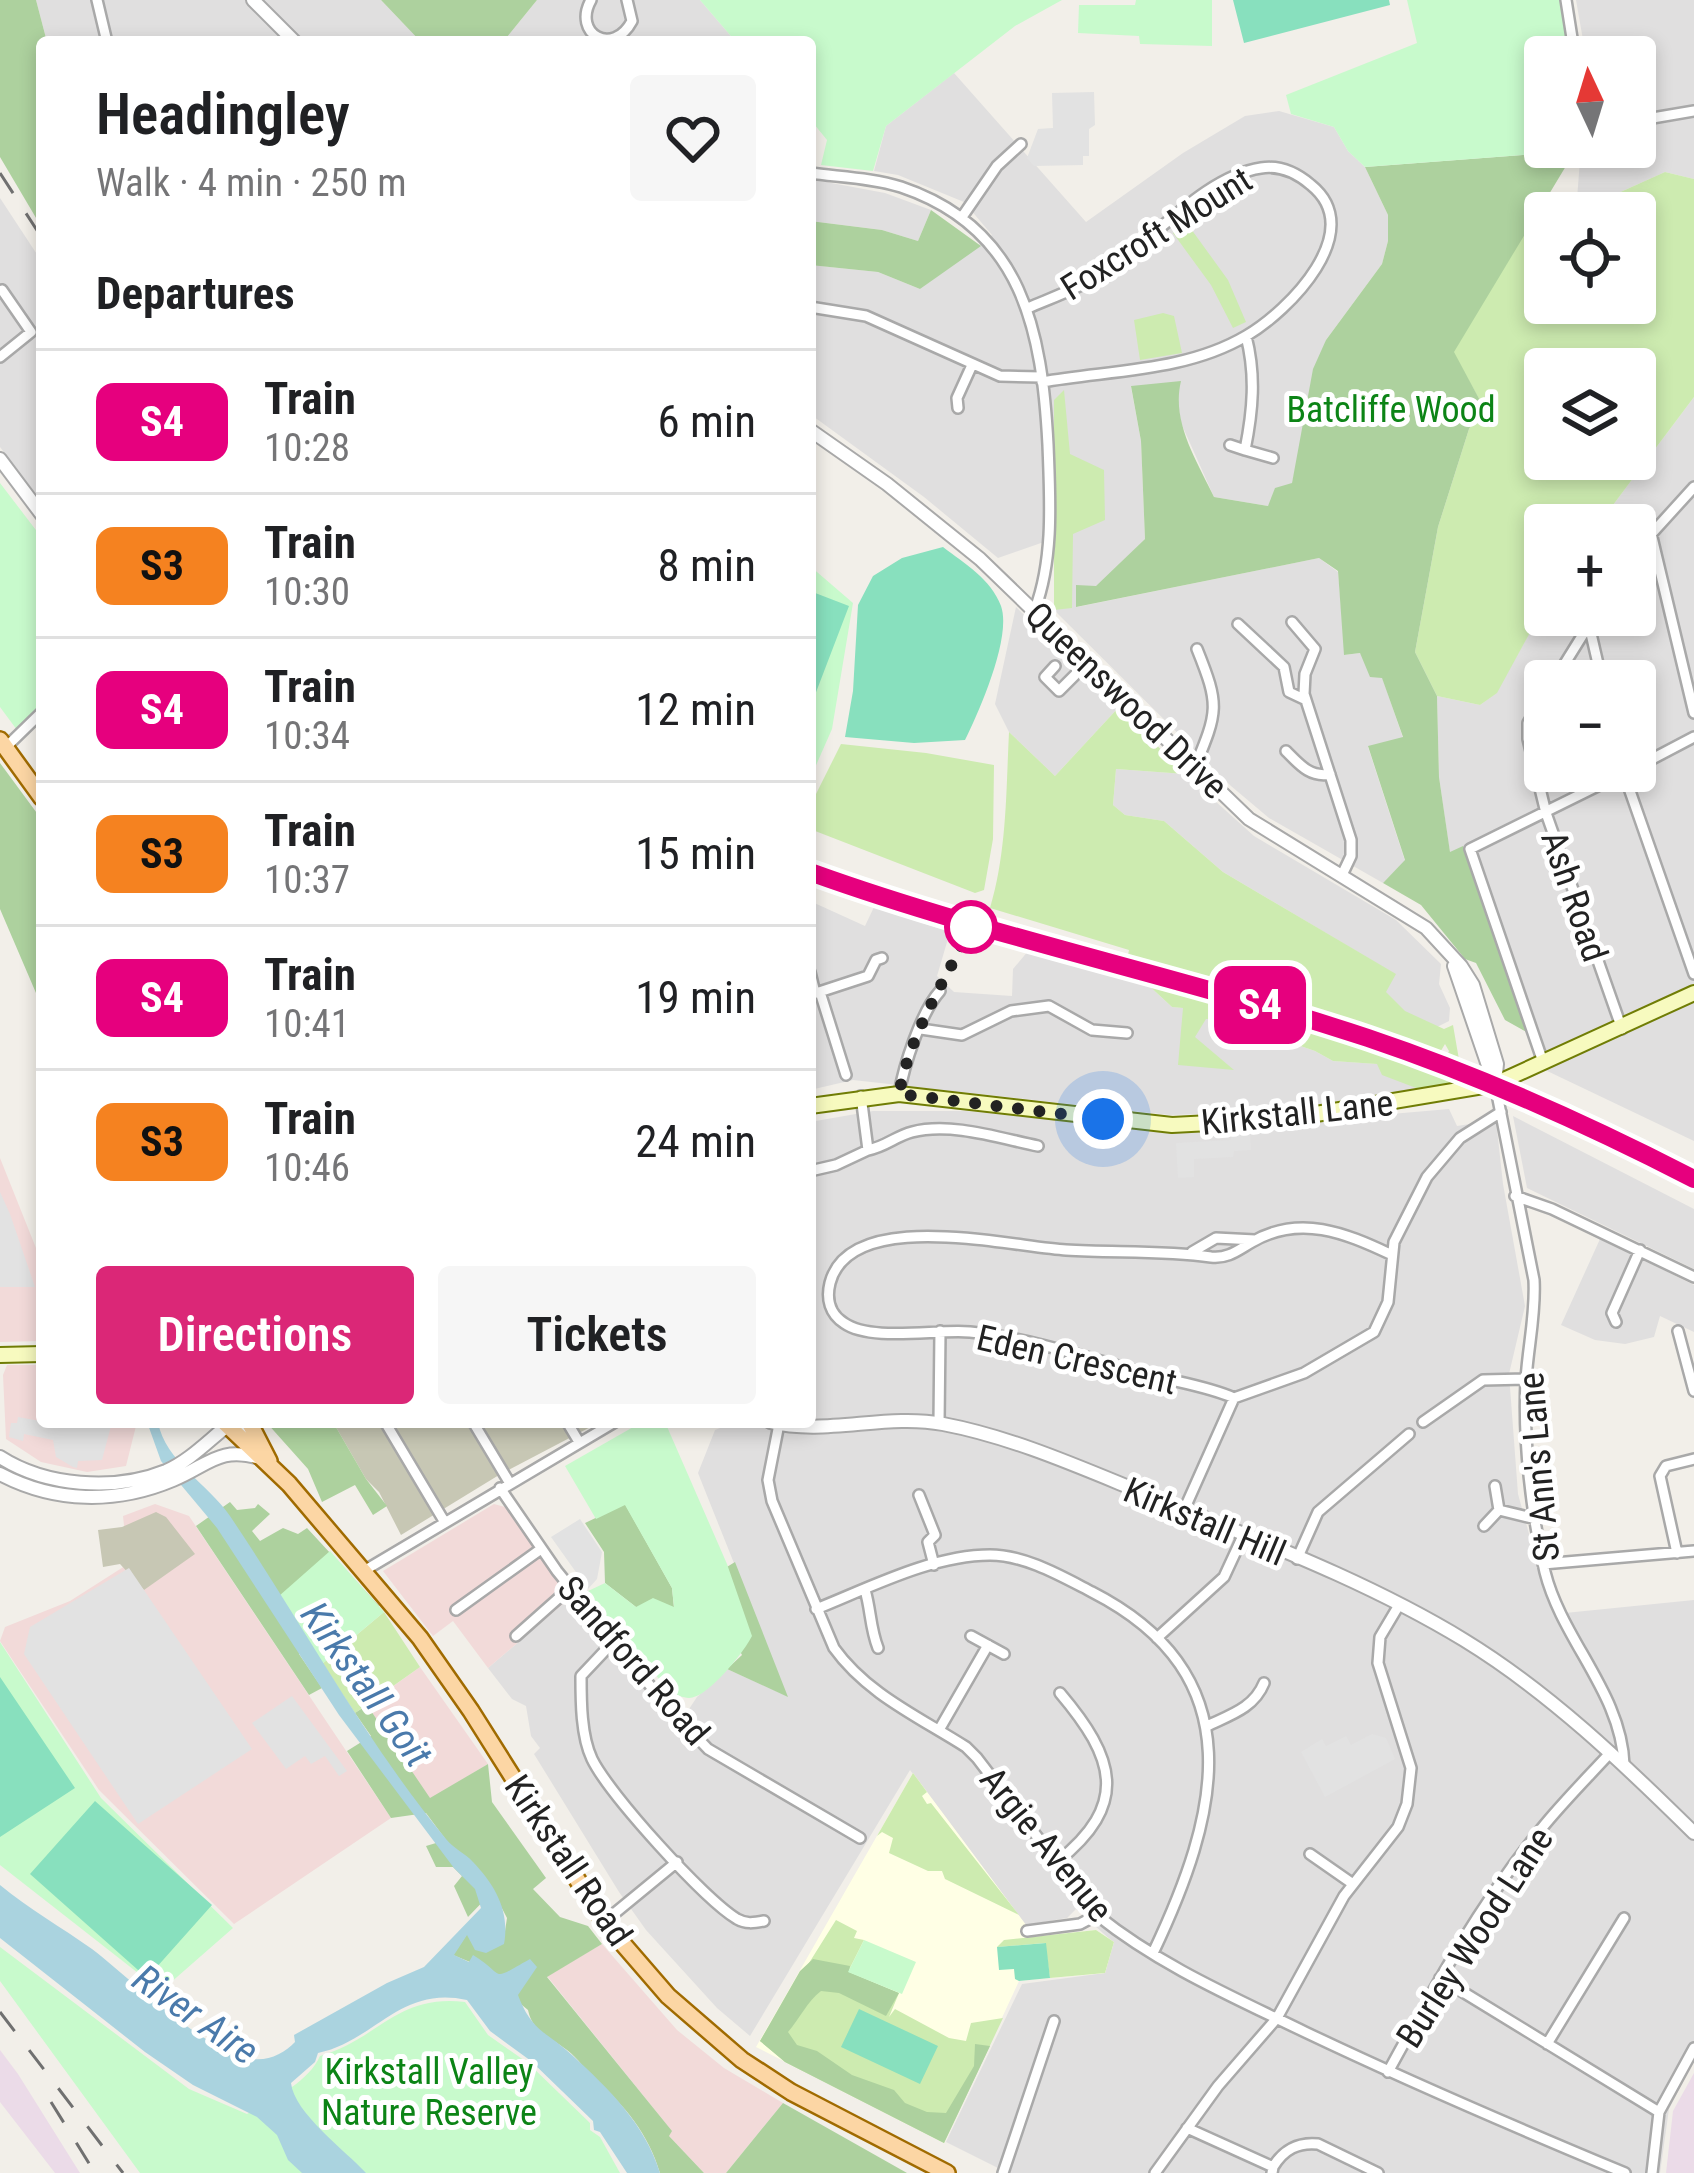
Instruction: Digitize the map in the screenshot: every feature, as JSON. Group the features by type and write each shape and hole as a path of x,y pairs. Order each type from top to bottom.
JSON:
{"main road":[{"path":"2,744 36,776"},
{"name":"Kirkstall Lane","path":"816,1105 899,1094 1172,1125 1286,1119 1495,1084 1694,993"},
{"path":"0,1355 36,1354"},
{"name":"Kirkstall Road","path":"235,1428 265,1455 420,1638 604,1922 668,1996 742,2060 791,2092 947,2173"}],"street":[{"path":"97,0 106,36"},
{"path":"253,0 289,36"},
{"path":"591,0 585,10 586,25 598,36"},
{"path":"620,36 633,14 627,0"},
{"path":"1566,0 1572,36"},
{"path":"1656,118 1694,111"},
{"path":"962,217 997,166 1021,144"},
{"name":"Foxcroft Mount","path":"816,308 866,316 1014,379 1166,364 1246,336 1312,273 1330,243 1329,208 1317,189 1292,171 1262,168 1236,176 1189,205 1088,283 1028,308"},
{"path":"816,173 897,185 962,217 1004,261 1028,308 1041,379 1050,508 1044,575 1035,609"},
{"path":"0,357 31,332 2,290"},
{"path":"1245,449 1254,394 1246,336"},
{"path":"958,408 957,398 972,365"},
{"name":"Queenswood Drive","path":"816,434 887,484 1035,609 1249,819 1412,917 1451,958 1495,1084"},
{"path":"1230,445 1273,458"},
{"path":"0,459 36,507"},
{"path":"1656,528 1694,487"},
{"path":"1656,554 1694,713"},
{"path":"1292,622 1315,649 1305,674 1306,700 1352,840 1342,875"},
{"path":"1238,624 1284,667 1289,692 1306,700"},
{"path":"1195,767 1216,705 1197,649"},
{"path":"1059,692 1088,662"},
{"path":"1055,666 1045,677 1069,701"},
{"path":"2,744 36,717"},
{"path":"1656,757 1694,737"},
{"path":"1286,751 1306,770 1330,774"},
{"name":"Ash Road","path":"1541,792 1622,1029"},
{"path":"1544,1063 1470,849 1587,792"},
{"path":"1635,792 1694,974"},
{"path":"1678,929 1694,922"},
{"path":"846,1075 819,992 868,976 882,958"},
{"path":"899,1094 930,1004 940,991"},
{"path":"921,1029 962,1034 1011,1011 1048,1006 1092,1030 1121,1033 1117,1019"},
{"name":"St Ann's Lane","path":"1495,1084 1534,1280 1536,1306 1526,1379 1543,1564 1551,1595 1624,1735 1624,1765"},
{"path":"861,1096 868,1150"},
{"path":"1184,1510 1234,1398 1304,1372 1374,1332 1388,1302 1390,1254 1414,1200 1437,1162 1460,1138 1502,1112"},
{"path":"816,1170 889,1146 918,1130 955,1130 1038,1146"},
{"path":"1515,1196 1694,1276"},
{"name":"Eden Crescent","path":"1234,1398 1019,1339 940,1331 875,1332 848,1326 829,1305 830,1284 850,1255 872,1245 920,1236 1061,1250 1192,1252 1222,1257 1255,1240 1300,1227 1326,1228 1390,1254"},
{"name":"Eden Crescent","path":"1192,1252 1216,1238 1255,1240"},
{"path":"1616,1322 1612,1313 1640,1250"},
{"path":"939,1423 940,1331"},
{"path":"1678,1331 1694,1391"},
{"path":"1423,1422 1483,1380 1526,1379"},
{"name":"Kirkstall Hill","path":"816,1423 939,1423 1038,1452 1400,1605 1469,1643 1612,1751 1694,1833"},
{"path":"190,1465 231,1428"},
{"path":"222,1453 232,1428"},
{"path":"389,1428 444,1521"},
{"name":"Sandford Road","path":"476,1428 541,1549 708,1749 860,1838"},
{"path":"571,1428 579,1442"},
{"path":"362,1572 604,1428"},
{"name":"Argie Avenue","path":"774,1428 768,1480 771,1495 816,1609 850,1670 871,1689 977,1758 1096,1915 1214,1990 1388,2072 1625,2173"},
{"path":"1297,1559 1318,1512 1409,1434"},
{"path":"0,1474 101,1483 169,1476 222,1453 265,1455"},
{"path":"0,1456 22,1478"},
{"path":"1677,1553 1660,1476 1666,1466 1694,1459"},
{"path":"1495,1486 1499,1510"},
{"path":"919,1496 935,1534 928,1542 934,1565"},
{"path":"1499,1510 1536,1519"},
{"path":"1484,1526 1499,1510"},
{"path":"1156,1638 1224,1576 1243,1536"},
{"path":"456,1610 541,1549"},
{"path":"1543,1564 1694,1551"},
{"path":"816,1609 934,1565 974,1556 1012,1558 1057,1574 1113,1603 1156,1638 1189,1683 1207,1726 1211,1774 1182,1885 1153,1953"},
{"path":"516,1636 570,1588"},
{"path":"865,1590 878,1648"},
{"path":"1155,2173 1276,2018 1353,1884 1398,1826 1411,1783 1405,1740 1378,1663 1380,1637 1400,1605"},
{"path":"971,1636 1004,1654"},
{"path":"614,1641 581,1676 588,1749 594,1764 656,1842 740,1922 764,1921"},
{"path":"939,1730 988,1645"},
{"path":"1207,1726 1243,1710 1259,1696 1264,1683"},
{"path":"1057,1862 1093,1828 1106,1781 1096,1738 1060,1693"},
{"name":"Burley Wood Lane","path":"1388,2072 1499,1884 1612,1751"},
{"path":"1310,1854 1353,1884"},
{"path":"604,1922 676,1862"},
{"path":"1028,1931 1080,1924 1096,1915"},
{"path":"1547,2044 1624,1918"},
{"path":"1440,1978 1659,2112"},
{"path":"1003,2173 1054,2021"},
{"path":"1652,2173 1659,2112 1694,2048"},
{"path":"1187,2128 1273,2170 1287,2150 1308,2143 1378,2173"}],"shaded area":[{"path":"36,0 381,0 415,36 45,36"},
{"path":"537,0 700,0 731,36 508,36"},
{"path":"1576,0 1694,0 1694,179 1665,172 1620,192 1578,192 1579,168 1656,168 1656,36 1582,36"},
{"path":"954,73 1086,222 1183,153 1245,116 1279,111 1334,127 1348,151 1365,167 1388,215 1388,241 1382,264 1326,340 1292,483 1268,506 1214,497 1181,423 1177,396 1131,387 1141,441 1145,539 1077,607 1319,558 1338,572 1345,655 1360,653 1382,677 1403,738 1368,747 1405,861 1383,883 1269,818 1054,610 1055,544 1041,543 998,558 816,418 816,266 878,272 920,289 992,235 964,202 898,175 874,171 886,126"},
{"path":"1094,92 1095,125 1089,129 1089,156 1083,156 1083,165 1034,166 1027,158 1038,129 1053,128 1052,93"},
{"path":"816,180 885,193 931,210 918,241 882,230 816,222"},
{"path":"0,198 36,253 36,494 0,447"},
{"path":"1694,397 1694,1141 1543,1069 1462,847 1450,853 1439,777 1437,696 1480,705 1496,693 1528,636 1656,636 1656,504 1614,504 1632,480 1656,480 1656,448"},
{"path":"1016,607 1119,707 1055,776 1009,732 995,704"},
{"path":"1116,769 1185,774 1254,836 1396,920 1441,964 1439,984 1450,1008 1449,1021 1423,1034 1385,992 1395,974 1223,872 1164,821 1125,815 1113,805"},
{"path":"816,904 865,926 874,907 950,932 937,976 954,992 1012,996 1013,969 1029,950 1145,982 1172,1007 1184,1008 1183,1017 1225,1020 1333,1061 1378,1064 1424,1091 1296,1111 1170,1115 853,1080 816,1089"},
{"path":"1449,1109 1457,1126 1496,1120 1525,1306 1509,1374 1518,1494 1547,1599 1555,1614 1694,1600 1694,2060 1669,2109 1660,2173 1008,2173 946,2142 1022,1984 1105,1973 1113,1942 1076,1909 1067,1918 1026,1925 910,1770 750,2036 717,2008 646,1930 534,1754 540,1748 531,1736 526,1706 512,1699 488,1668 571,1597 677,1727 697,1697 727,1669 787,1696 698,1473 715,1430 720,1428 816,1428 816,1121 873,1111 966,1111 1185,1132"},
{"path":"1513,1116 1694,1209 1694,1269 1527,1188"},
{"path":"1250,1134 1251,1150 1234,1151 1233,1157 1194,1159 1194,1177 1178,1178 1176,1143 1231,1140 1231,1135"},
{"path":"0,1158 36,1248 36,1341 0,1342"},
{"path":"0,1192 10,1214 35,1287 0,1287"},
{"path":"1600,1239 1694,1285 1694,1332 1660,1316 1654,1337 1625,1344 1595,1340 1561,1325"},
{"path":"7,1365 36,1365 36,1428 136,1428 126,1466 87,1472 41,1462 6,1439 3,1375"},
{"path":"18,1417 36,1420 36,1428 110,1428 102,1460 78,1461 77,1468 56,1457 53,1440 24,1434 23,1441 9,1437 11,1423 17,1423"},
{"path":"336,1428 589,1428 401,1535 379,1492 366,1479"},
{"path":"155,1504 189,1516 391,1818 234,1924 99,1790 0,1641 5,1627 70,1601 128,1564 123,1516"},
{"path":"494,1504 505,1507 571,1597 488,1668 453,1621 433,1636 383,1571"},
{"path":"156,1512 166,1517 195,1554 144,1590 120,1564 103,1567 98,1530 122,1527"},
{"path":"580,1519 602,1552 597,1579 588,1589 551,1537"},
{"path":"129,1568 252,1749 138,1824 24,1654 30,1627"},
{"path":"420,1667 488,1764 430,1799 367,1705"},
{"path":"292,1696 347,1771 339,1776 325,1756 311,1764 305,1756 286,1769 252,1723"},
{"path":"1372,1734 1386,1738 1395,1759 1325,1797 1301,1752 1322,1739 1326,1746 1346,1736 1351,1745"},
{"path":"913,1773 1026,1925 1029,1937 1096,1930 1114,1942 1105,1973 1019,1981 944,2143 756,2047"},
{"path":"602,1944 677,2030 724,2068 783,2103 726,2173 704,2173 668,2135 671,2130 547,1976"},
{"path":"0,2050 80,2173 55,2173 0,2102"},
{"path":"1694,2073 1694,2173 1666,2173 1673,2111"}],"green space":[{"path":"0,0 36,0 45,36 36,36 36,218 0,157"},
{"path":"381,0 537,0 508,36 415,36"},
{"path":"700,0 1062,0 1015,26 886,126 873,171 821,165 827,140 816,126 816,36 731,36"},
{"path":"1136,0 1212,0 1212,46 1140,44 1139,36 1078,33 1079,5 1135,5"},
{"path":"1233,0 1389,0 1390,5 1244,43"},
{"path":"1407,0 1561,0 1566,36 1524,36 1524,155 1365,167 1348,151 1334,127 1291,114 1286,95 1417,43"},
{"name":"Batcliffe Wood","path":"1524,155 1524,168 1565,168 1550,192 1524,192 1524,236 1454,352 1483,406 1469,429 1438,527 1415,652 1437,696 1439,777 1450,852 1463,846 1530,1034 1505,1020 1476,963 1465,959 1421,905 1383,883 1405,860 1368,746 1403,737 1382,678 1370,677 1360,653 1344,655 1338,571 1319,558 1076,607 1076,585 1096,586 1145,539 1141,441 1131,386 1181,381 1183,426 1214,497 1268,506 1275,488 1292,483 1313,369 1326,340 1382,264 1388,241 1388,215 1365,167"},
{"path":"1665,172 1694,179 1694,397 1656,448 1656,348 1524,348 1524,480 1632,480 1614,504 1524,504 1524,636 1528,636 1497,693 1480,705 1437,696 1415,652 1438,527 1469,429 1483,406 1453,352 1524,234 1524,324 1656,324 1656,192 1620,192"},
{"path":"931,210 981,246 920,289 878,272 816,266 816,222 882,230 918,241"},
{"path":"1186,222 1228,280 1246,322 1233,328 1211,285 1173,233"},
{"path":"1163,313 1174,316 1182,353 1140,360 1134,320"},
{"path":"1064,390 1070,454 1104,470 1105,520 1073,534 1072,608 1054,610 1054,400"},
{"path":"0,483 36,530 36,712 17,730 0,707"},
{"path":"943,547 991,588 1003,620 992,674 965,740 914,743 845,737 858,605 873,576 902,558"},
{"path":"816,571 853,603 832,729 816,765"},
{"path":"816,593 849,606 816,692"},
{"path":"1119,707 1185,774 1116,769 1113,805 1125,815 1164,821 1223,872 1396,974 1386,992 1405,1011 1444,1029 1453,1025 1462,1077 1458,1070 1449,1072 1451,1085 1424,1091 1382,1075 1377,1064 1333,1061 1225,1020 1206,1019 1195,1037 1234,1070 1178,1065 1183,1008 1172,1007 1145,982 1078,965 1303,1022 1435,1066 1438,1076 1449,1051 1445,1044 1439,1054 1127,960 1129,950 990,908 1003,843 1009,732 1055,776"},
{"path":"841,744 994,765 993,839 984,890 975,893 816,831 816,794"},
{"path":"0,763 36,812 36,993 0,909"},
{"path":"271,1428 336,1428 387,1506 373,1515 355,1485 322,1502 308,1469"},
{"path":"632,1428 668,1428 727,1564 752,1636 734,1663 697,1696 670,1692 586,1592 605,1583 636,1607 653,1598 674,1607 672,1588 625,1505 596,1519 565,1466"},
{"path":"230,1502 237,1510 258,1504 270,1514 252,1531 260,1541 283,1528 298,1534 307,1528 379,1606 317,1621 299,1654 322,1688 309,1695 196,1526"},
{"path":"625,1504 672,1588 674,1608 636,1607 605,1583 604,1552 585,1523"},
{"path":"330,1551 384,1612 322,1664 279,1596"},
{"path":"735,1562 788,1697 727,1669 742,1655 704,1581"},
{"path":"384,1612 420,1667 355,1713 322,1664"},
{"path":"0,1642 101,1798 233,1928 161,1991 0,1865"},
{"path":"0,1677 75,1788 0,1837"},
{"path":"367,1705 430,1798 488,1764 492,1802 546,1878 533,1889 560,1917 588,1926 602,1944 547,1977 672,2131 669,2136 704,2173 660,2173 642,2133 616,2099 571,2053 538,2029 528,2010 470,1962 453,1955 467,1934 503,1944 507,1918 493,1891 468,1917 454,1886 462,1876 453,1867 436,1867 426,1846 446,1840 426,1813 391,1818 347,1751 371,1736 355,1713"},
{"path":"913,1773 927,1792 922,1796 927,1804 931,1803 1019,1915 945,1879 942,1871 928,1871 889,1853 893,1838 882,1832 877,1836"},
{"path":"95,1801 212,1905 147,1978 30,1874"},
{"path":"836,1920 857,1931 854,1938 864,1940 848,1972 899,1993 889,2017 895,2009 949,2038 966,2041 971,2023 1003,2018 944,2143 785,2062 760,2041"},
{"path":"1096,1930 1114,1942 1105,1973 1050,1978 1045,1943 997,1947 1004,1940"},
{"path":"864,1940 916,1962 902,1994 848,1972"},
{"path":"1046,1943 1050,1978 1019,1981 1014,1969 999,1970 997,1947"},
{"name":"Kirkstall Valley Nature Reserve","path":"0,1947 189,2089 247,2114 298,2082 320,2056 404,2011 441,2001 465,2002 488,2035 528,2063 590,2123 590,2130 600,2137 620,2173 140,2173 0,1981"},
{"path":"813,1959 850,1966 849,1972 899,1993 886,2016 839,1993 821,1991 788,2032 797,2045 817,2051 852,2075 894,2090 905,2103 946,2113 974,2066 975,2044 990,2046 944,2143 785,2062 760,2041 800,1971"},
{"path":"859,2009 938,2046 920,2084 841,2047"},
{"path":"783,2103 907,2173 726,2173"}],"water":[{"path":"149,1428 160,1428 169,1449 230,1516 387,1761 446,1839 473,1862 494,1890 503,1910 504,1944 486,1953 475,1950 467,1935 454,1955 469,1962 473,1955 498,1974 530,1959 537,1967 518,1995 529,2017 624,2108 660,2173 627,2173 594,2130 593,2121 531,2061 490,2031 467,2000 444,1997 405,2007 356,2038 318,2053 315,2062 291,2083 311,2119 366,2173 302,2173 288,2160 277,2135 257,2117 193,2085 145,2052 0,1938 0,1885 92,1949 192,2030 234,2054 259,2059 282,2053 295,2042 294,2035 424,1967 481,1908 475,1889 454,1868 339,1715 217,1528 161,1461"}],"railway":[{"path":"0,173 36,229"},
{"path":"816,868 967,918 1286,1008 1443,1059"},
{"path":"1540,1106 1694,1179"},
{"path":"0,2012 123,2173"},
{"path":"51,2102 95,2173"}],"train":[{"name":"S4","path":"816,874 971,927 1372,1040 1595,1130 1694,1179"}],"route":[{"path":"971,927 930,1004 899,1094 1103,1119"}],"water label":[{"name":"Kirkstall Goit","path":"367,1684"},
{"name":"River Aire","path":"196,2014"}]}
